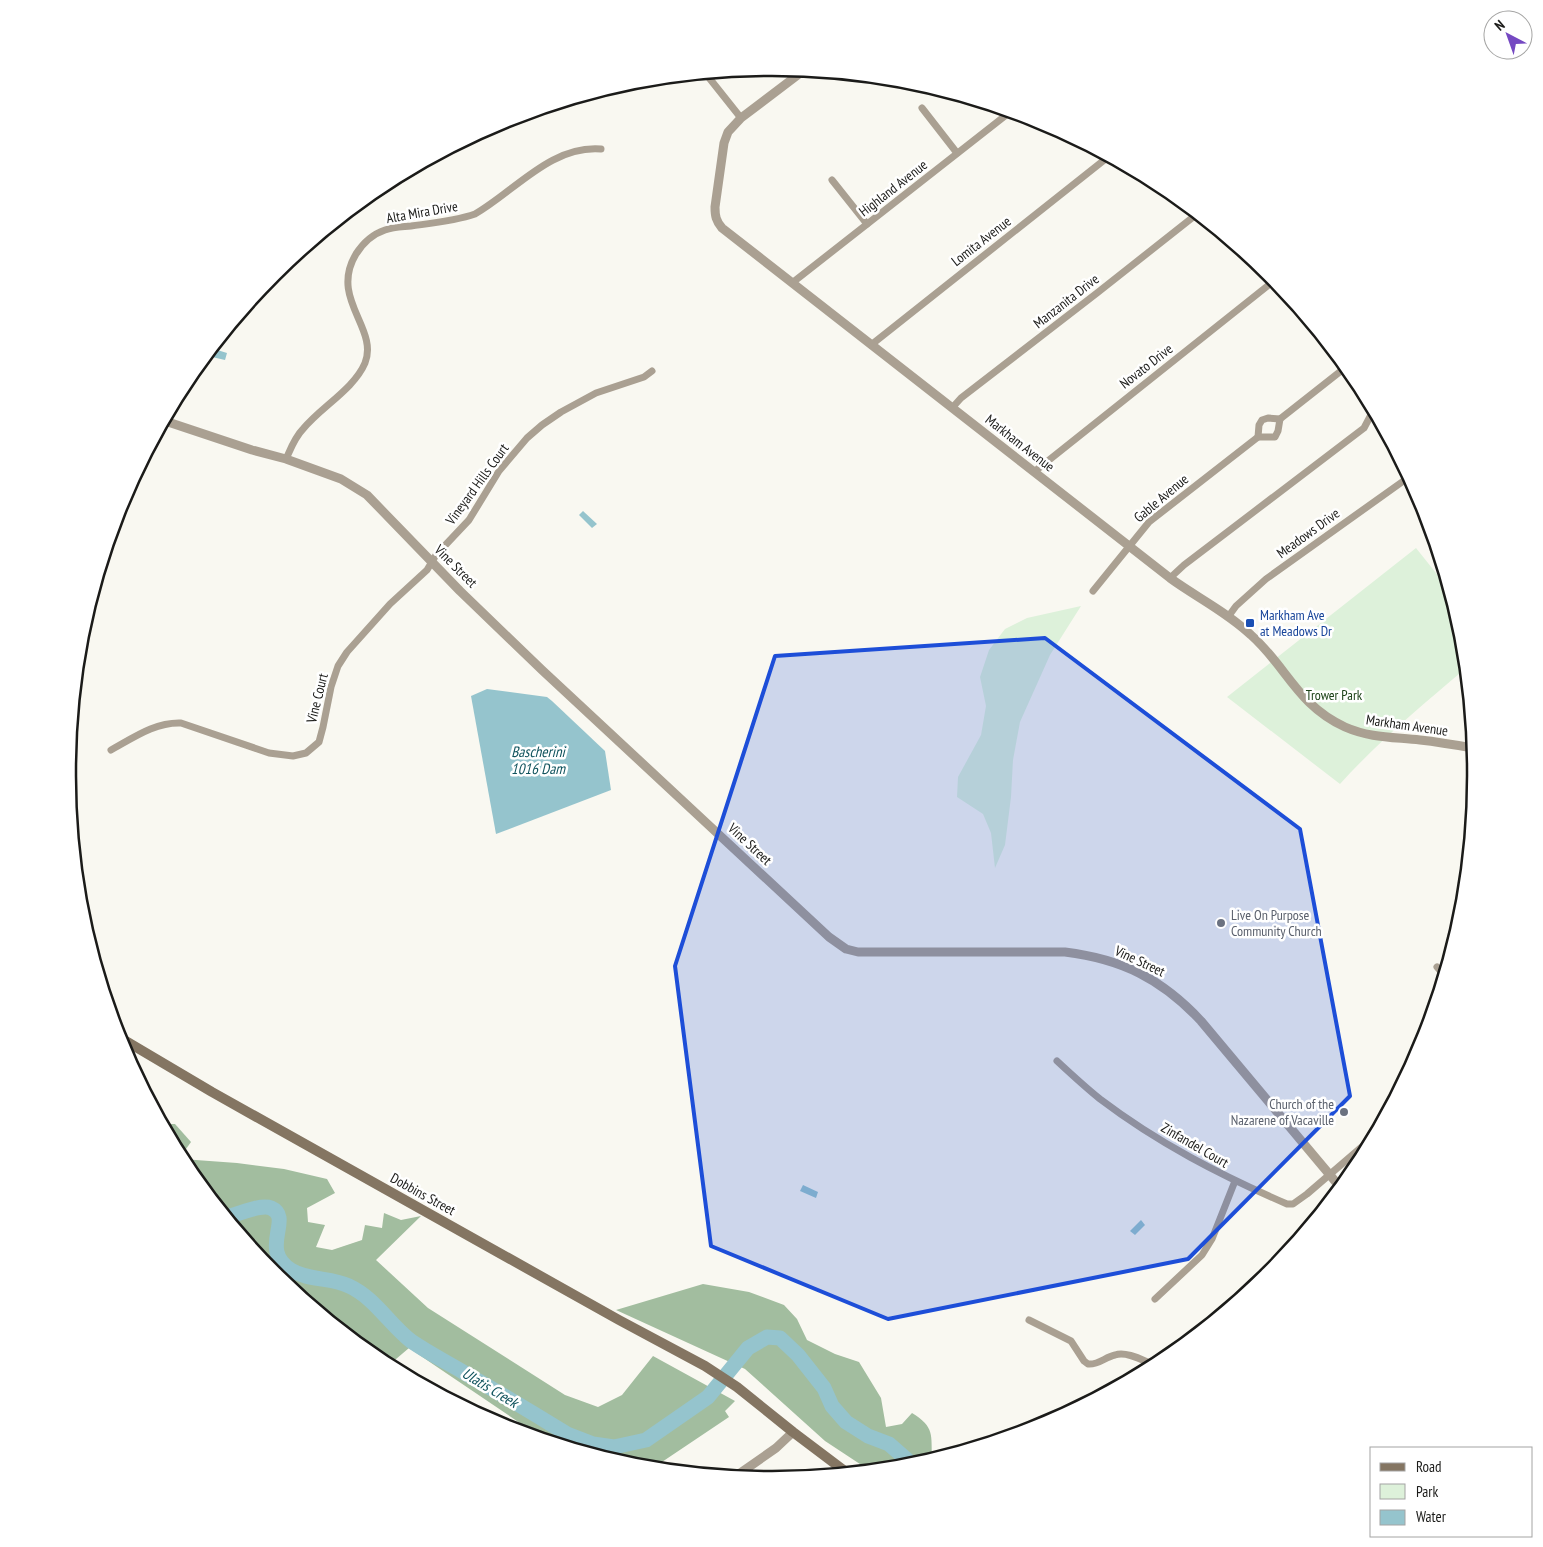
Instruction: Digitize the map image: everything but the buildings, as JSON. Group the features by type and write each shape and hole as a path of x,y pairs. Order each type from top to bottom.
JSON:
{"main road":[{"name":"Dobbins Street","path":"133,1051 221,1097 619,1320 705,1366 737,1386 793,1432"},
{"path":"793,1432 839,1467"}],"street":[{"name":"Markham Avenue","path":"795,77 731,128 724,143 715,215 717,222 722,228 1170,578 1246,630 1265,648 1306,700 1320,712 1332,720 1362,734 1466,747"},
{"path":"710,79 742,118"},
{"path":"922,108 957,153"},
{"name":"Highland Avenue","path":"792,283 1004,116"},
{"name":"Alta Mira Drive","path":"286,458 294,440 302,429 360,373 366,361 366,339 350,300 347,282 354,257 368,240 384,230 399,226 463,218 475,214 560,156 579,149 601,149"},
{"name":"Lomita Avenue","path":"871,344 1103,161"},
{"path":"832,180 867,224"},
{"name":"Manzanita Drive","path":"952,408 961,398 1192,218"},
{"name":"Novato Drive","path":"1034,472 1268,285"},
{"name":"Vineyard Hills Court","path":"432,562 436,555 475,512 499,470 527,438 542,425 596,393 644,377 652,371"},
{"name":"Gable Avenue","path":"1093,591 1148,522 1258,437 1275,437 1280,419 1340,372"},
{"path":"1170,578 1184,565 1364,428 1370,417"},
{"name":"Gable Avenue","path":"1258,437 1259,425 1262,420 1268,418 1280,419"},
{"name":"Vine Street","path":"170,423 252,450 286,458 341,479 367,496 542,670 829,937 846,949 858,952 1065,952 1093,956 1135,970 1169,991 1188,1008 1336,1182"},
{"name":"Meadows Drive","path":"1228,617 1236,606 1266,579 1403,481"},
{"name":"Vine Court","path":"111,750 156,726 171,723 181,724 269,753 293,756 306,753 319,742 331,687 338,666 347,652 390,604 427,570 432,562"},
{"name":"Zinfandel Court","path":"1057,1061 1099,1098 1140,1127 1190,1158 1287,1204 1293,1204 1330,1175"},
{"path":"1330,1175 1355,1153"},
{"path":"1155,1299 1202,1255 1212,1239 1235,1181"},
{"path":"1028,1320 1071,1341 1088,1364 1098,1363 1117,1354 1127,1355 1146,1362"},
{"path":"745,1470 776,1448 793,1432"}],"highlighted area":[{"path":"1045,638 1300,829 1350,1096 1188,1259 888,1319 711,1246 675,966 775,656"}],"green space":[{"name":"Trower Park","path":"1416,548 1438,576 1453,636 1460,674 1385,739 1340,784 1227,697"},
{"path":"1081,606 1050,655 1020,722 1013,760 1005,845 995,868 991,833 983,814 957,797 958,777 981,735 986,706 980,677 989,650 1005,629 1027,618"},
{"path":"170,1124 175,1124 191,1142 185,1150"},
{"path":"192,1160 284,1169 327,1179 335,1193 307,1208 308,1222 325,1225 316,1247 332,1250 362,1240 365,1225 382,1228 384,1213 401,1220 421,1216 376,1260 428,1308 565,1395 598,1407 622,1395 653,1356 735,1401 725,1411 729,1417 662,1462 592,1447 522,1424 409,1348 395,1360 348,1327 313,1298 249,1234 220,1199"},
{"path":"703,1284 749,1292 784,1305 797,1319 807,1340 835,1354 859,1362 881,1398 886,1427 902,1424 912,1413 925,1423 930,1432 932,1451 861,1465 825,1441 745,1369 616,1310"}],"water":[{"path":"218,350 227,353 225,360 213,357"},
{"path":"583,511 597,524 592,528 579,515"},
{"name":"Bascherini 1016 Dam","path":"487,689 547,697 552,701 605,751 611,790 496,834 471,696"},
{"path":"803,1185 818,1192 816,1198 800,1191"},
{"path":"1141,1220 1145,1225 1135,1235 1130,1231"}],"waterway":[{"name":"Ulatis Creek","path":"233,1215 261,1207 271,1208 277,1213 279,1219 276,1244 277,1253 282,1262 291,1270 305,1276 342,1283 358,1291 367,1297 403,1334 417,1345 567,1434 593,1444 614,1447 646,1440 708,1397 748,1348 767,1337 780,1338 798,1355 824,1388 832,1406 846,1422 868,1436 889,1444 904,1457"}],"place":[{"name":"Markham Ave at Meadows Dr","path":"1250,623"},
{"name":"Live On Purpose Community Church","path":"1221,923"},
{"name":"Church of the Nazarene of Vacaville","path":"1344,1112"}]}
